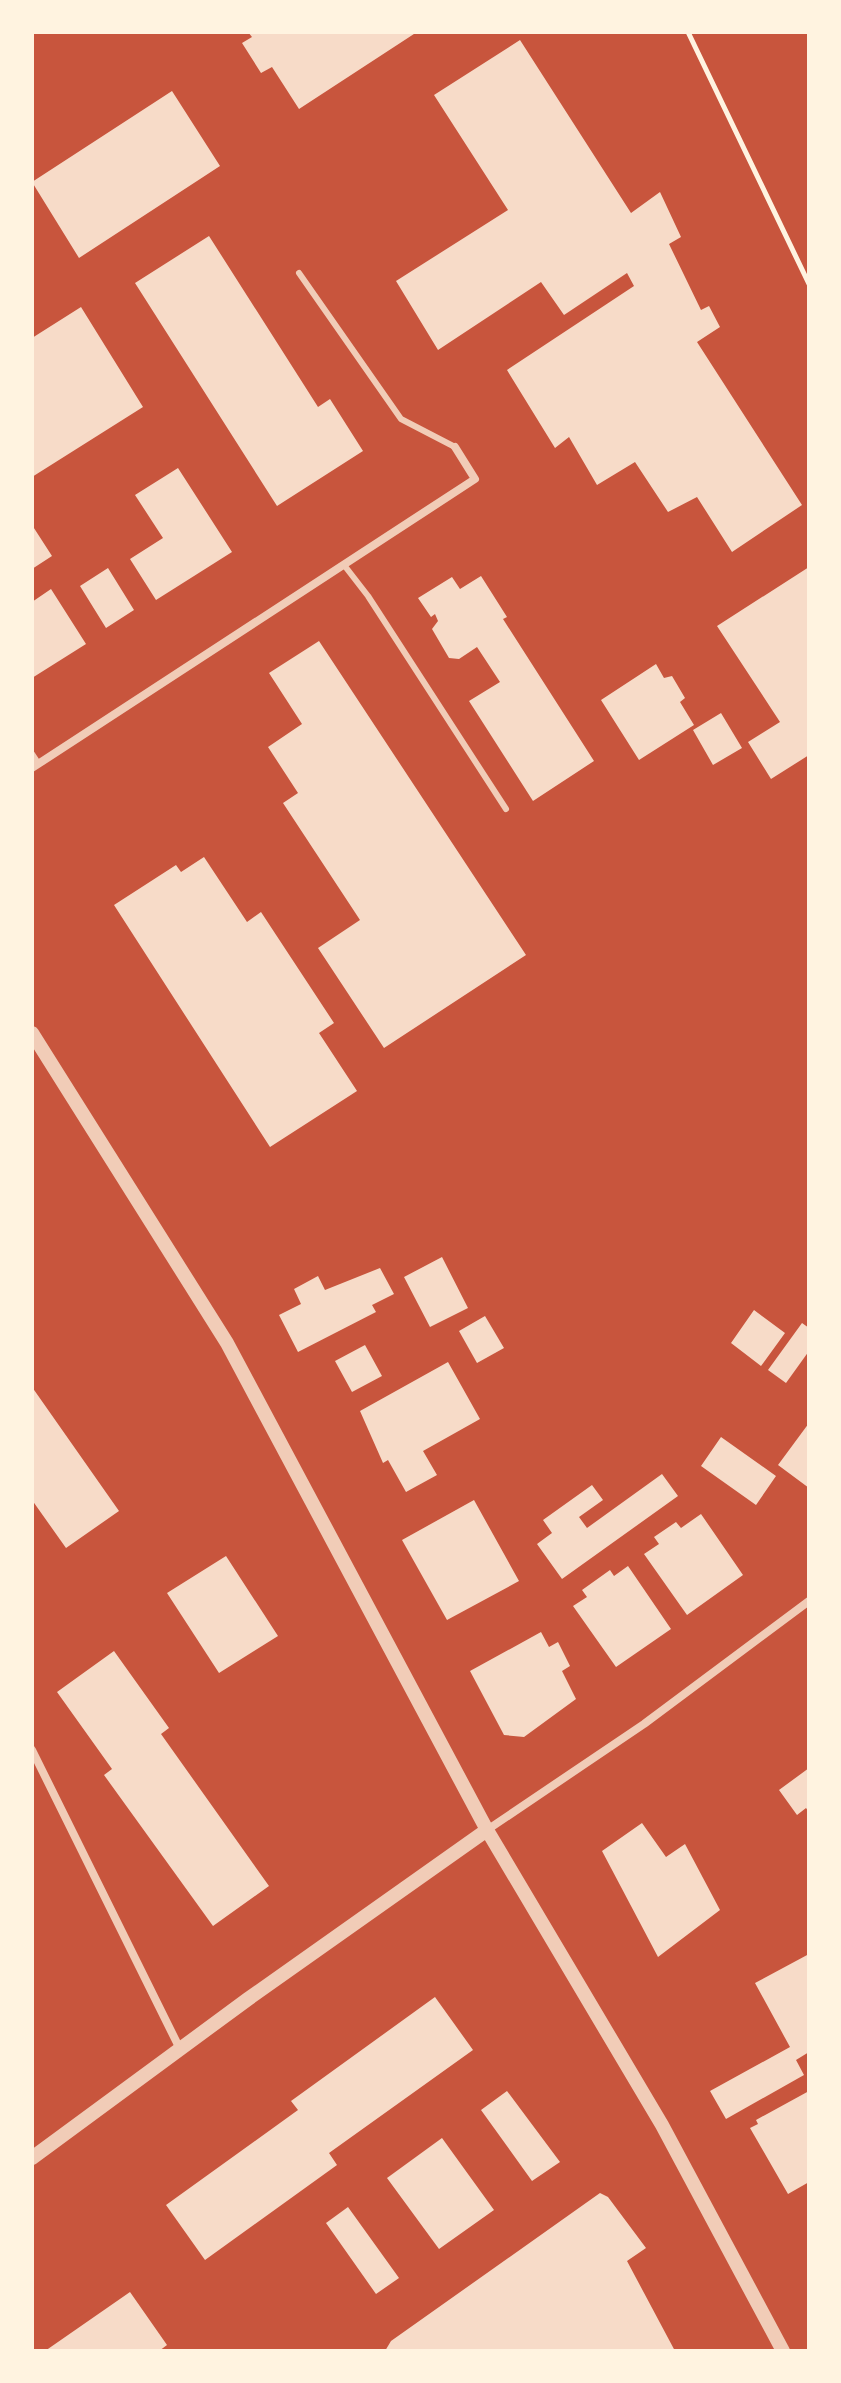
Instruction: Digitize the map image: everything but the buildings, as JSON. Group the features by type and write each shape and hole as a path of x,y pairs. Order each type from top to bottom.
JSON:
{"street":[{"path":"35,766 475,479 455,447"},
{"path":"32,1033 227,1343 487,1830 662,2125 783,2351"},
{"path":"32,2158 487,1830 644,1724 809,1601"},
{"path":"32,1750 180,2049"}],"lane":[{"path":"299,273 401,419 455,447"},
{"path":"344,565 368,596 506,809"},
{"path":"32,754 35,766"}],"path":[{"path":"688,32 809,284"}]}
